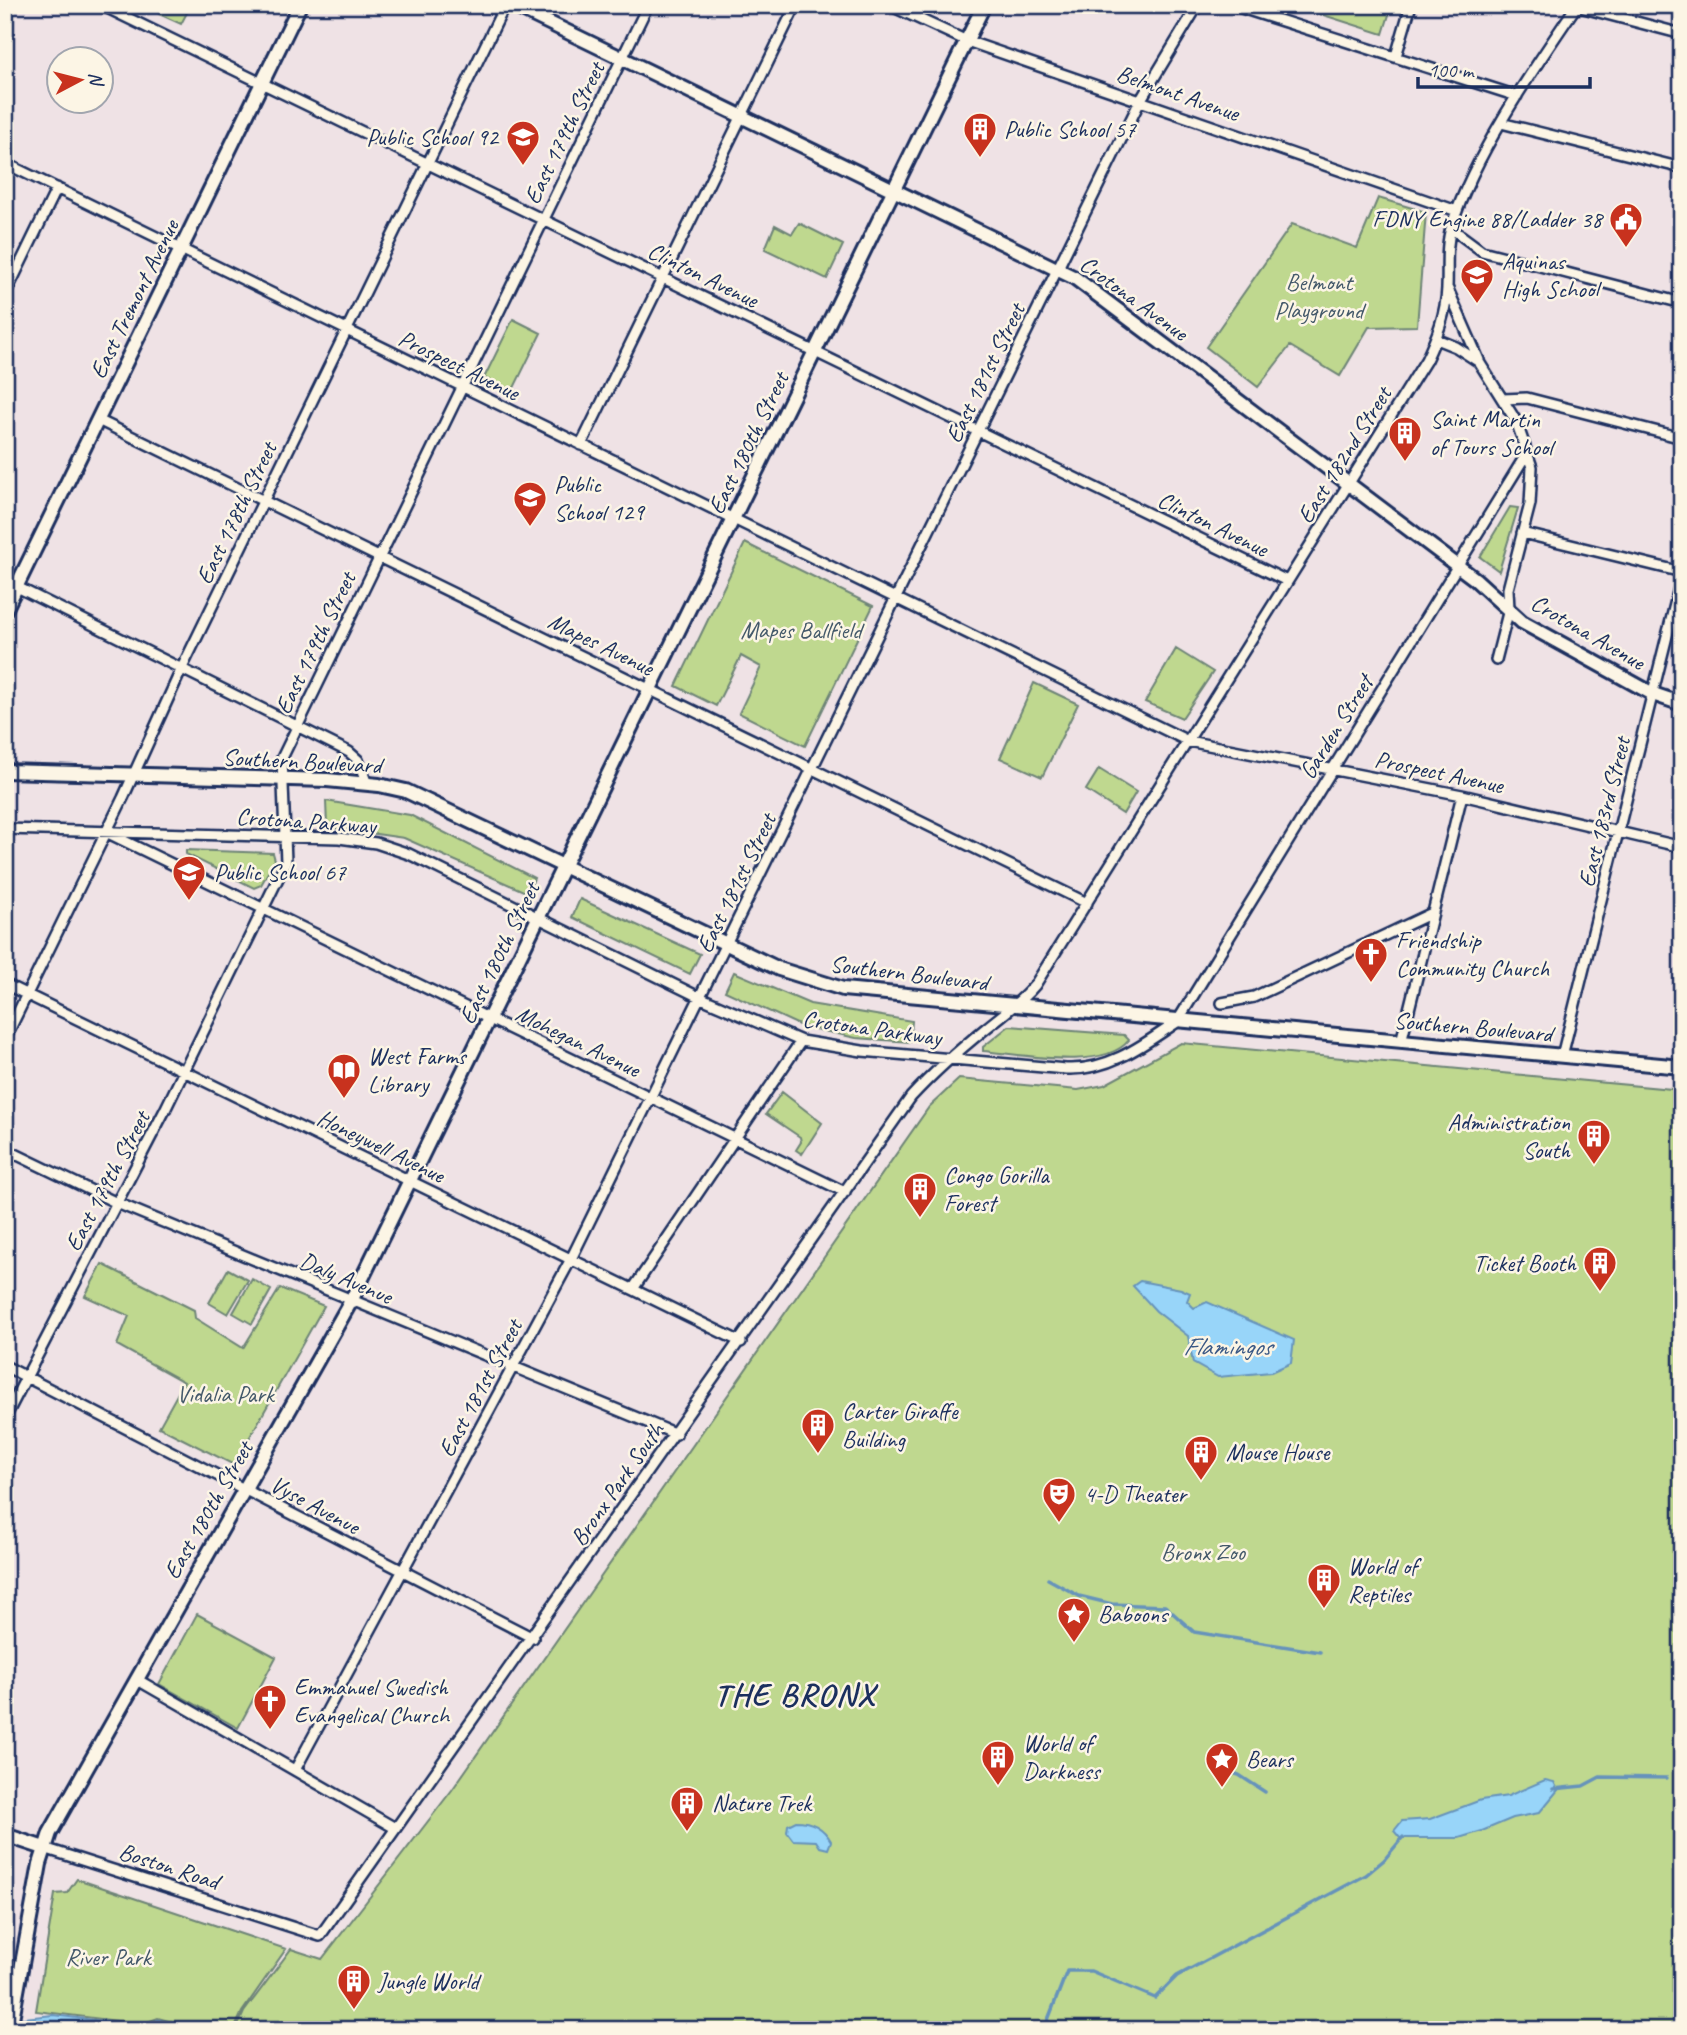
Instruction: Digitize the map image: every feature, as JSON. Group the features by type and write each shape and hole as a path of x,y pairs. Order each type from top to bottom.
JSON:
{"main road":[{"name":"East Tremont Avenue","path":"5,610 11,584 98,420 300,5"},
{"name":"Crotona Avenue","path":"512,5 743,114 1075,278 1459,567 1522,622 1653,694 1682,704"},
{"name":"East 180th Street","path":"13,2018 44,1848 136,1679 351,1301 491,1020 984,5"},
{"name":"Southern Boulevard","path":"5,771 284,779 367,784 419,795 800,978 843,989 1682,1067"},
{"name":"Boston Road","path":"5,1835 44,1848"}],"street":[{"name":"Clinton Avenue","path":"102,5 1287,581"},
{"name":"East 178th Street","path":"5,1039 182,668 505,5"},
{"name":"East 179th Street","path":"5,1418 117,1203 286,862 282,758 648,5"},
{"path":"581,445 796,5"},
{"name":"Belmont Avenue","path":"889,5 967,41 1457,211"},
{"name":"East 181st Street","path":"295,1770 571,1259 699,997 728,945 1140,101 1198,5"},
{"path":"1232,5 1517,96"},
{"path":"1396,56 1411,5"},
{"path":"1576,6 1682,34"},
{"name":"East 182nd Street","path":"951,1059 987,1027 1016,1007 1035,985 1426,360 1436,339 1447,287 1446,259 1457,211 1517,96 1576,6"},
{"path":"1502,123 1682,168"},
{"name":"Prospect Avenue","path":"5,163 346,332 1188,741 1462,795 1682,847"},
{"path":"5,295 57,188"},
{"path":"1451,228 1482,251 1682,303"},
{"path":"1447,287 1479,362 1516,421 1534,482 1508,589 1509,609 1496,660"},
{"path":"1436,339 1456,347 1479,362"},
{"path":"1503,399 1527,398 1682,438"},
{"name":"Mapes Avenue","path":"98,420 1087,903"},
{"name":"Garden Street","path":"1177,1022 1527,453"},
{"path":"1522,533 1682,574"},
{"name":"East 183rd Street","path":"1562,1056 1682,574"},
{"path":"11,584 353,754 367,784"},
{"path":"1401,1042 1462,795"},
{"name":"Crotona Parkway","path":"5,829 287,837 376,843 409,854 699,997 801,1041 862,1051 1084,1070 1138,1048 1177,1022"},
{"name":"Mohegan Avenue","path":"106,832 845,1192"},
{"path":"1222,1003 1254,997 1432,913"},
{"name":"Honeywell Avenue","path":"5,984 741,1342"},
{"path":"633,1289 801,1041"},
{"name":"Bronx Park South","path":"320,1936 533,1639 911,1097 951,1059"},
{"name":"Daly Avenue","path":"5,1149 117,1203 676,1434"},
{"name":"Vyse Avenue","path":"5,1366 533,1639"},
{"path":"136,1679 396,1828"},
{"name":"Boston Road","path":"44,1848 320,1936"}],"green space":[{"path":"163,5 191,5 181,24 159,14"},
{"path":"1292,5 1392,5 1383,34"},
{"name":"Belmont Playground","path":"1378,198 1426,212 1417,326 1369,327 1340,376 1290,346 1258,387 1206,347 1292,224 1357,248"},
{"path":"799,223 843,245 827,279 765,249 775,225 792,234"},
{"path":"513,319 541,333 512,392 484,378"},
{"path":"1510,507 1518,508 1499,571 1480,557"},
{"name":"Mapes Ballfield","path":"745,543 873,606 805,746 739,713 761,667 741,656 716,706 676,686"},
{"path":"1176,649 1213,672 1182,718 1145,702"},
{"path":"1034,683 1078,704 1042,777 1000,758"},
{"path":"1099,769 1136,792 1123,814 1086,790"},
{"path":"326,801 410,815 534,878 528,893 404,838 327,827"},
{"path":"186,850 273,853 275,860 261,885 254,888 186,854"},
{"path":"580,899 700,954 690,974 572,917"},
{"path":"734,972 810,1004 912,1021 910,1042 856,1038 801,1026 725,991"},
{"path":"1009,1026 1124,1035 1129,1040 1117,1050 1101,1056 1081,1058 1060,1059 983,1051 983,1047"},
{"name":"Bronx Zoo","path":"1181,1043 1682,1090 1682,2030 236,2030 244,2012 291,1949 322,1959 452,1790 929,1107 959,1079 1078,1090 1104,1085"},
{"path":"782,1092 822,1123 802,1154 796,1150 801,1142 800,1137 766,1114"},
{"name":"Vidalia Park","path":"102,1264 194,1310 195,1318 243,1348 280,1288 324,1306 234,1465 159,1427 184,1382 117,1345 129,1316 85,1296"},
{"path":"228,1269 248,1280 228,1314 209,1303"},
{"path":"252,1279 271,1290 252,1324 233,1313"},
{"path":"197,1614 276,1657 238,1728 159,1684"},
{"name":"River Park","path":"77,1879 286,1949 242,2012 234,2030 201,2030 158,2018 142,2024 36,2011 55,1894 67,1893"}],"water":[{"name":"Flamingos","path":"1140,1281 1181,1289 1190,1293 1187,1301 1194,1308 1207,1302 1294,1340 1291,1363 1271,1372 1218,1377 1193,1363 1188,1336 1156,1311 1133,1286"},
{"path":"1545,1780 1554,1782 1558,1790 1539,1813 1513,1818 1459,1838 1400,1838 1394,1831 1402,1821 1430,1819 1481,1800 1508,1796"},
{"path":"796,1821 812,1824 828,1836 831,1841 828,1849 820,1847 816,1841 793,1840 787,1832 788,1825"},
{"path":"53,2015 143,2026 158,2020 192,2026 196,2023 208,2030 5,2030 5,2020"}],"waterway":[{"path":"1048,1579 1079,1596 1112,1604 1165,1606 1194,1632 1320,1652"},
{"path":"1210,1766 1239,1775 1265,1792"},
{"path":"1553,1789 1583,1786 1600,1777 1667,1778"},
{"path":"1044,2030 1067,1971 1091,1971 1155,1998 1177,1976 1366,1875 1384,1860 1403,1837"}],"place":[{"name":"Public School 57","path":"980,159"},
{"name":"Public School 92","path":"523,167"},
{"name":"FDNY Engine 88/Ladder 38","path":"1626,249"},
{"name":"Aquinas High School","path":"1477,305"},
{"name":"Saint Martin of Tours School","path":"1405,463"},
{"name":"Public School 129","path":"530,528"},
{"name":"Public School 67","path":"189,902"},
{"name":"Friendship Community Church","path":"1371,984"},
{"name":"West Farms Library","path":"344,1100"},
{"name":"Administration South","path":"1594,1166"},
{"name":"Congo Gorilla Forest","path":"920,1219"},
{"name":"Ticket Booth","path":"1600,1293"},
{"name":"Carter Giraffe Building","path":"818,1455"},
{"name":"Mouse House","path":"1201,1482"},
{"name":"4-D Theater","path":"1059,1524"},
{"name":"World of Reptiles","path":"1324,1610"},
{"name":"Baboons","path":"1074,1644"},
{"name":"Emmanuel Swedish Evangelical Church","path":"270,1731"},
{"name":"World of Darkness","path":"998,1787"},
{"name":"Bears","path":"1222,1789"},
{"name":"Nature Trek","path":"687,1833"},
{"name":"Jungle World","path":"354,2011"}],"district":[{"name":"THE BRONX","path":"795,1694"}]}
